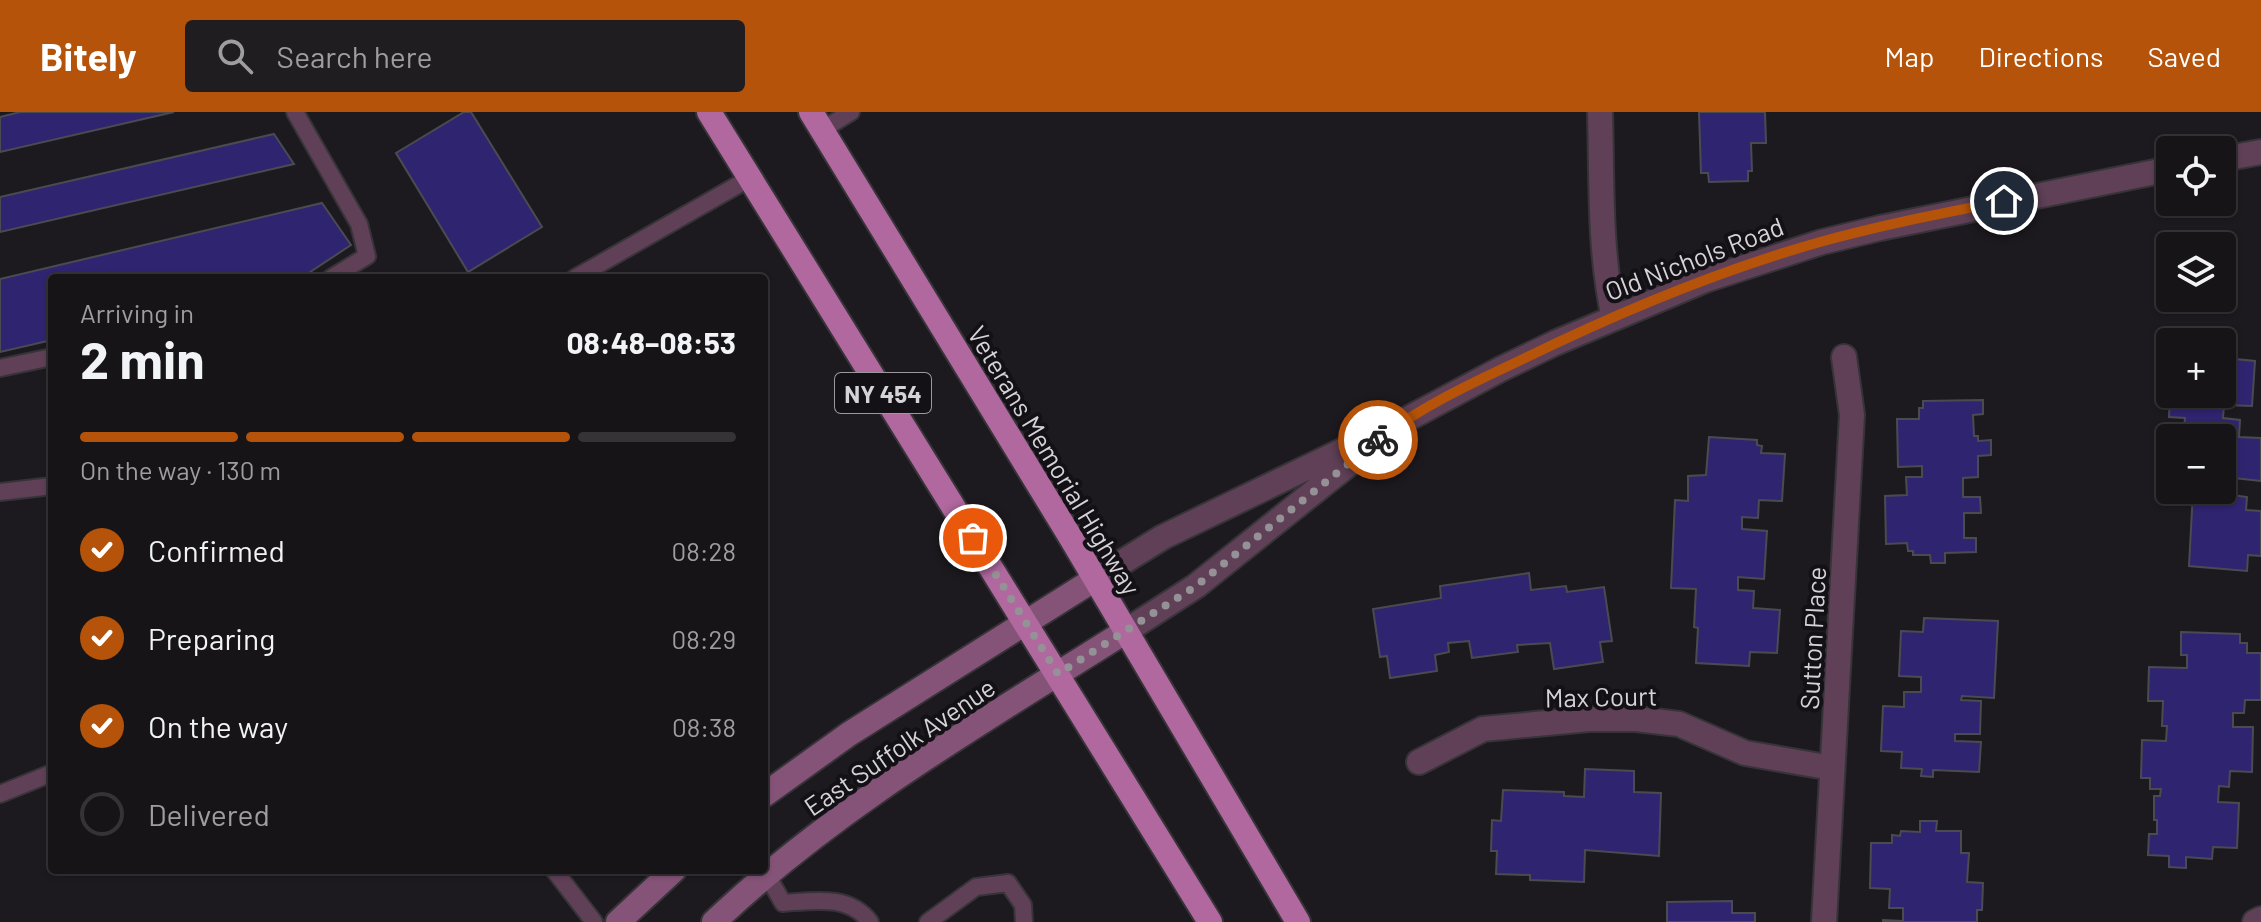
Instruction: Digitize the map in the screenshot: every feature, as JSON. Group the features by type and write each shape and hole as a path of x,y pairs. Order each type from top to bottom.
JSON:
{"highway":[{"name":"NY 454","path":"709,112 1210,922"},
{"name":"Veterans Memorial Highway","path":"816,121 1095,579 1298,922"}],"main road":[{"name":"East Suffolk Avenue","path":"768,792 849,734 1095,579"},
{"name":"East Suffolk Avenue","path":"714,922 767,875 886,784 1126,631"},
{"path":"618,922 670,874"}],"street":[{"path":"1600,112 1603,247 1614,318"},
{"path":"2236,156 2261,152"},
{"name":"Old Nichols Road","path":"1095,579 1163,537 1398,424 1501,369 1705,280 1822,242 1949,212 2156,172"},
{"name":"Sutton Place","path":"1824,922 1852,415 1844,357"},
{"name":"Old Nichols Road","path":"1126,631 1196,586 1398,424"},
{"name":"Max Court","path":"1419,762 1483,729 1589,719 1636,719 1679,724 1745,753 1832,768"},
{"path":"2255,922 2261,919"}],"lane":[{"path":"295,112 359,224 367,256 338,274"},
{"path":"816,121 851,112"},
{"path":"582,274 750,178"},
{"path":"0,368 48,358"},
{"path":"0,492 48,486"},
{"path":"0,794 48,775"},
{"path":"557,874 594,922"},
{"path":"767,875 783,903 836,901 864,913 870,922"},
{"path":"928,922 976,887 1008,883 1023,905 1024,922"}],"building":[{"path":"20,112 174,112 0,152 0,117"},
{"path":"464,112 471,112 542,227 468,272 396,153"},
{"path":"1699,112 1765,112 1766,143 1751,143 1752,171 1748,171 1748,181 1709,182 1708,173 1701,173"},
{"path":"274,134 294,164 0,232 0,197"},
{"path":"322,203 351,245 307,274 48,274 48,341 0,352 0,279"},
{"path":"2236,359 2255,361 2252,406 2236,405"},
{"path":"1983,400 1983,414 1973,415 1974,436 1978,436 1978,441 1991,440 1991,455 1978,456 1978,477 1963,478 1963,497 1980,497 1981,513 1964,513 1964,538 1976,538 1976,552 1945,553 1945,563 1931,563 1930,555 1913,555 1913,551 1908,551 1907,543 1886,544 1885,496 1907,495 1906,477 1922,477 1922,466 1898,467 1897,419 1919,419 1923,401"},
{"path":"2169,408 2224,408 2223,418 2240,420 2239,437 2261,438 2261,481 2236,478 2236,424 2184,424 2185,418 2169,417"},
{"path":"1709,437 1757,440 1757,445 1762,446 1761,453 1785,454 1782,501 1759,500 1758,518 1742,517 1742,529 1767,531 1764,579 1738,577 1738,590 1754,591 1753,608 1780,610 1777,653 1750,652 1749,666 1696,663 1696,589 1671,588 1675,500 1688,501 1688,476 1706,475"},
{"path":"2236,496 2247,497 2246,510 2261,511 2261,556 2248,555 2247,571 2189,566 2192,504 2236,504"},
{"path":"1529,573 1531,590 1566,586 1567,592 1604,587 1612,641 1600,642 1603,662 1554,669 1550,643 1517,645 1518,652 1472,658 1469,641 1448,643 1449,652 1435,655 1437,671 1390,678 1387,656 1380,657 1373,609 1441,598 1440,586"},
{"path":"1924,618 1998,621 1994,698 1962,696 1961,700 1981,701 1980,734 1955,734 1955,741 1981,742 1979,772 1933,770 1933,777 1921,776 1922,769 1901,768 1902,752 1881,751 1883,706 1904,707 1904,692 1921,692 1921,677 1899,676 1901,631 1923,632"},
{"path":"2181,632 2240,634 2240,643 2247,643 2247,653 2261,653 2261,700 2245,700 2244,713 2233,713 2233,727 2253,727 2252,772 2230,771 2229,787 2219,786 2218,802 2239,803 2237,848 2213,847 2212,859 2186,857 2186,868 2169,867 2169,856 2148,855 2149,834 2157,834 2154,796 2160,796 2161,789 2150,789 2150,778 2141,778 2142,740 2166,741 2167,726 2162,726 2163,701 2148,701 2149,667 2187,668 2187,655 2181,655"},
{"path":"1585,769 1634,771 1634,792 1661,793 1659,856 1585,850 1584,882 1530,880 1530,875 1496,874 1497,851 1491,851 1492,820 1501,821 1503,790 1564,792 1564,796 1584,797"},
{"path":"1920,821 1937,821 1936,831 1961,831 1961,853 1969,853 1967,882 1983,883 1982,910 1977,910 1977,922 1883,922 1903,921 1903,908 1889,908 1890,889 1870,888 1871,843 1892,843 1892,835 1900,836 1901,831 1920,832"},
{"path":"1732,901 1732,913 1755,913 1755,922 1667,922 1667,902"}],"way so far":[{"path":"973,538 1058,674 1196,586 1378,440"}],"route":[{"path":"1378,440 1398,424 1501,369 1705,280 1822,242 2004,201"}]}
